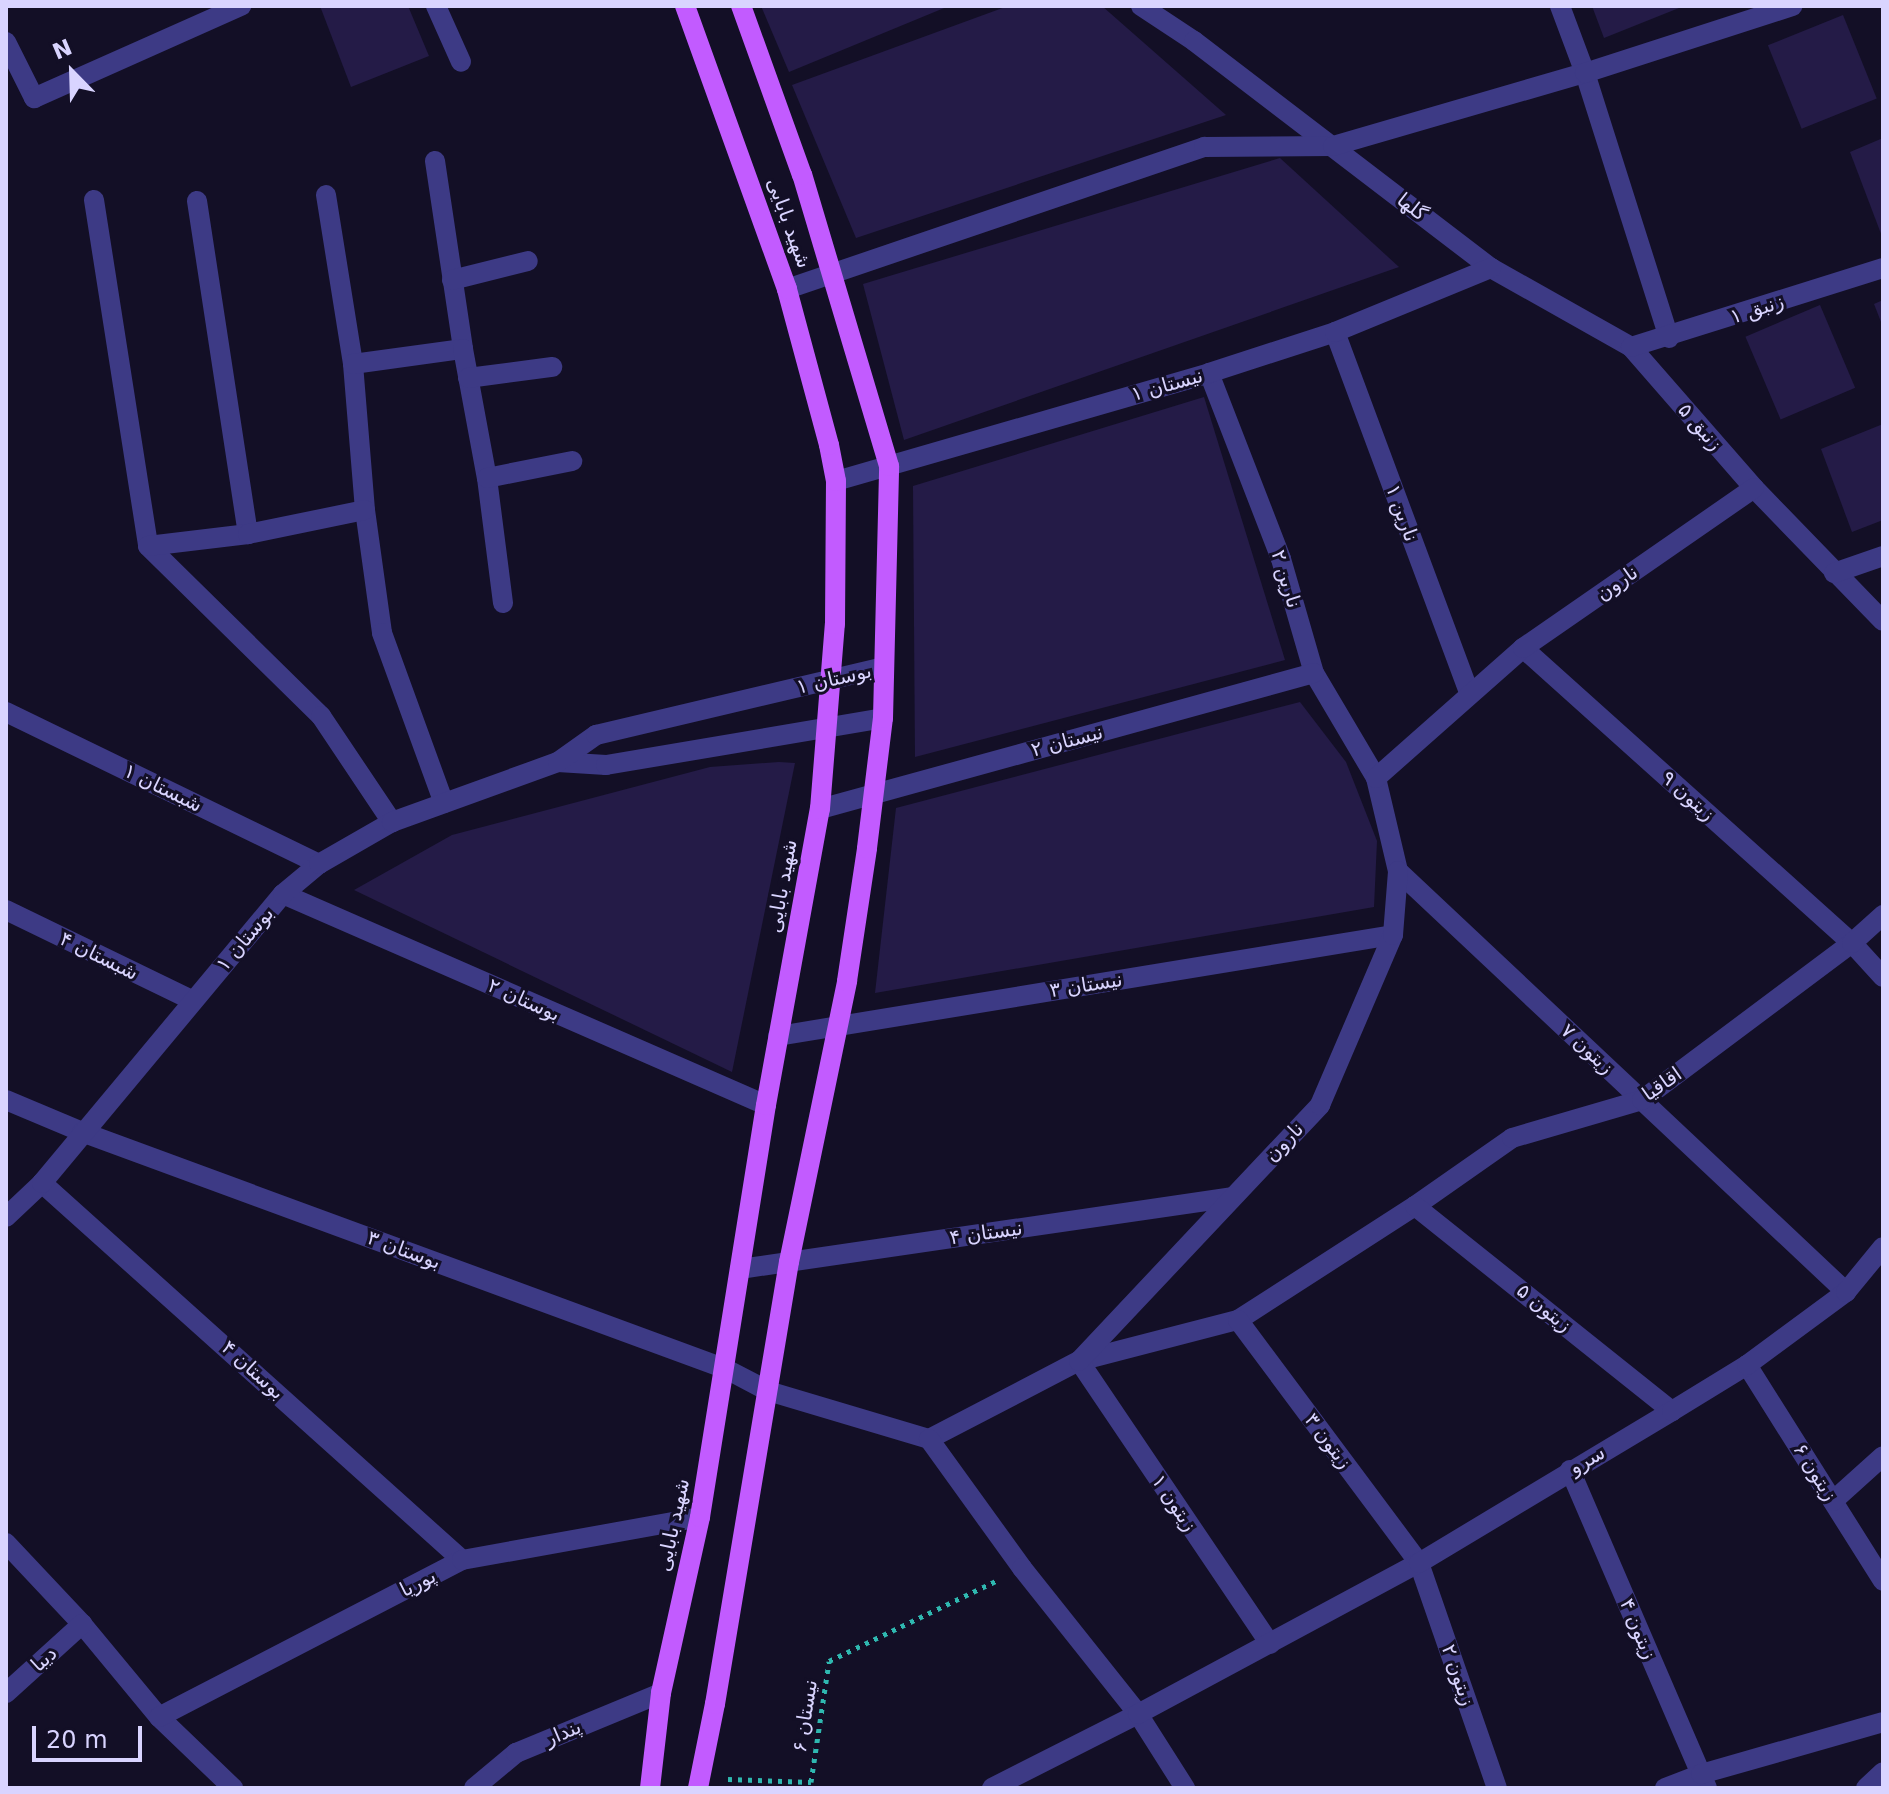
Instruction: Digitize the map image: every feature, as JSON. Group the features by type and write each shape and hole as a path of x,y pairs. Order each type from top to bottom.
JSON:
{"main road":[{"name":"شهید بابایی","path":"650,1788 661,1693 700,1517 766,1105 820,809 831,680 836,481 787,289 685,6"},
{"name":"شهید بابایی","path":"699,1783 789,1262 839,1025 874,794 883,718 889,466 833,274 768,74 741,6"}],"street":[{"path":"6,42 34,98 215,11 241,6"},
{"path":"436,6 461,62"},
{"name":"گلها","path":"1141,6 1194,41 1491,268"},
{"path":"1560,6 1585,73 1669,338"},
{"path":"787,289 1204,147 1333,146 1585,73 1792,6"},
{"path":"435,161 463,349 487,478 503,603"},
{"path":"326,195 353,364 365,510 382,633 444,803"},
{"path":"94,200 148,546 321,716 392,822"},
{"path":"197,201 248,534"},
{"path":"452,280 528,261"},
{"name":"نیستان ۱","path":"836,481 1209,373 1335,332 1491,268"},
{"name":"زنبق ۵","path":"1491,268 1631,347 1754,488 1883,621"},
{"name":"زنبق ۱","path":"1631,347 1669,338 1883,268"},
{"name":"نارین ۱","path":"1335,332 1469,693"},
{"path":"353,364 463,349"},
{"path":"468,378 552,367"},
{"name":"نارین ۲","path":"1209,373 1281,559 1314,673 1376,778"},
{"path":"487,478 572,461"},
{"name":"نارون","path":"1376,778 1523,648 1754,488"},
{"path":"148,546 248,534 365,510"},
{"path":"1834,573 1883,556"},
{"name":"زیتون ۹","path":"1523,648 1852,943"},
{"name":"بوستان ۱","path":"6,1217 42,1183 283,894 319,864 392,822 558,762 596,735 884,667"},
{"name":"نیستان ۲","path":"820,809 1314,673"},
{"name":"شبستان ۱","path":"6,712 319,864"},
{"name":"بوستان ۱","path":"558,762 606,765 828,730 883,718"},
{"path":"1376,778 1398,871"},
{"name":"نارون","path":"1079,1361 1320,1105 1393,935 1398,871"},
{"name":"زیتون ۷","path":"1398,871 1846,1292"},
{"name":"بوستان ۲","path":"283,894 766,1105"},
{"name":"شبستان ۴","path":"6,910 193,1001"},
{"name":"اقاقیا","path":"1079,1361 1238,1320 1415,1206 1512,1138 1642,1100 1852,943 1883,915"},
{"name":"نیستان ۳","path":"778,1036 1393,935"},
{"path":"1852,943 1883,977"},
{"name":"بوستان ۳","path":"6,1100 82,1132 726,1369 768,1391 929,1439"},
{"name":"بوستان ۴","path":"42,1183 462,1560"},
{"name":"نیستان ۴","path":"740,1269 1232,1197"},
{"name":"زیتون ۵","path":"1415,1206 1672,1411"},
{"name":"سرو","path":"992,1788 1138,1714 1419,1563 1672,1411 1747,1365 1846,1292 1883,1247"},
{"name":"زیتون ۳","path":"1238,1320 1419,1563"},
{"path":"1079,1361 929,1439 1022,1568 1138,1714 1185,1788"},
{"name":"زیتون ۱","path":"1079,1361 1270,1644"},
{"name":"زیتون ۶","path":"1747,1365 1883,1581"},
{"path":"1833,1501 1883,1456"},
{"name":"زیتون ۴","path":"1570,1470 1704,1781"},
{"name":"پوریا","path":"159,1717 462,1560 700,1517"},
{"path":"6,1543 82,1624 159,1717 233,1788"},
{"name":"زیتون ۲","path":"1419,1563 1497,1788"},
{"name":"دیبا","path":"6,1693 82,1624"},
{"name":"پندار","path":"474,1788 516,1753 661,1693"},
{"path":"1665,1788 1704,1781 1883,1722"},
{"path":"1866,1788 1883,1772"}],"path":[{"name":"نیستان ۶","path":"699,1783 811,1782 829,1661 1022,1568"}],"building":[{"path":"320,6 408,6 429,56 351,87"},
{"path":"761,6 949,6 789,72"},
{"path":"1008,6 1102,6 1226,115 856,238 792,85"},
{"path":"1592,6 1684,6 1604,38"},
{"path":"1843,15 1877,98 1802,129 1768,45"},
{"path":"1883,138 1883,239 1850,152"},
{"path":"1280,158 1399,267 904,440 863,284"},
{"path":"1883,300 1883,327 1874,304"},
{"path":"1820,305 1855,388 1781,419 1745,337"},
{"path":"1204,397 1285,660 915,757 913,486"},
{"path":"1883,424 1883,520 1852,532 1821,449"},
{"path":"1300,702 1346,762 1377,841 1374,907 875,993 896,808"},
{"path":"795,763 732,1072 354,890 452,835 710,767"}]}
